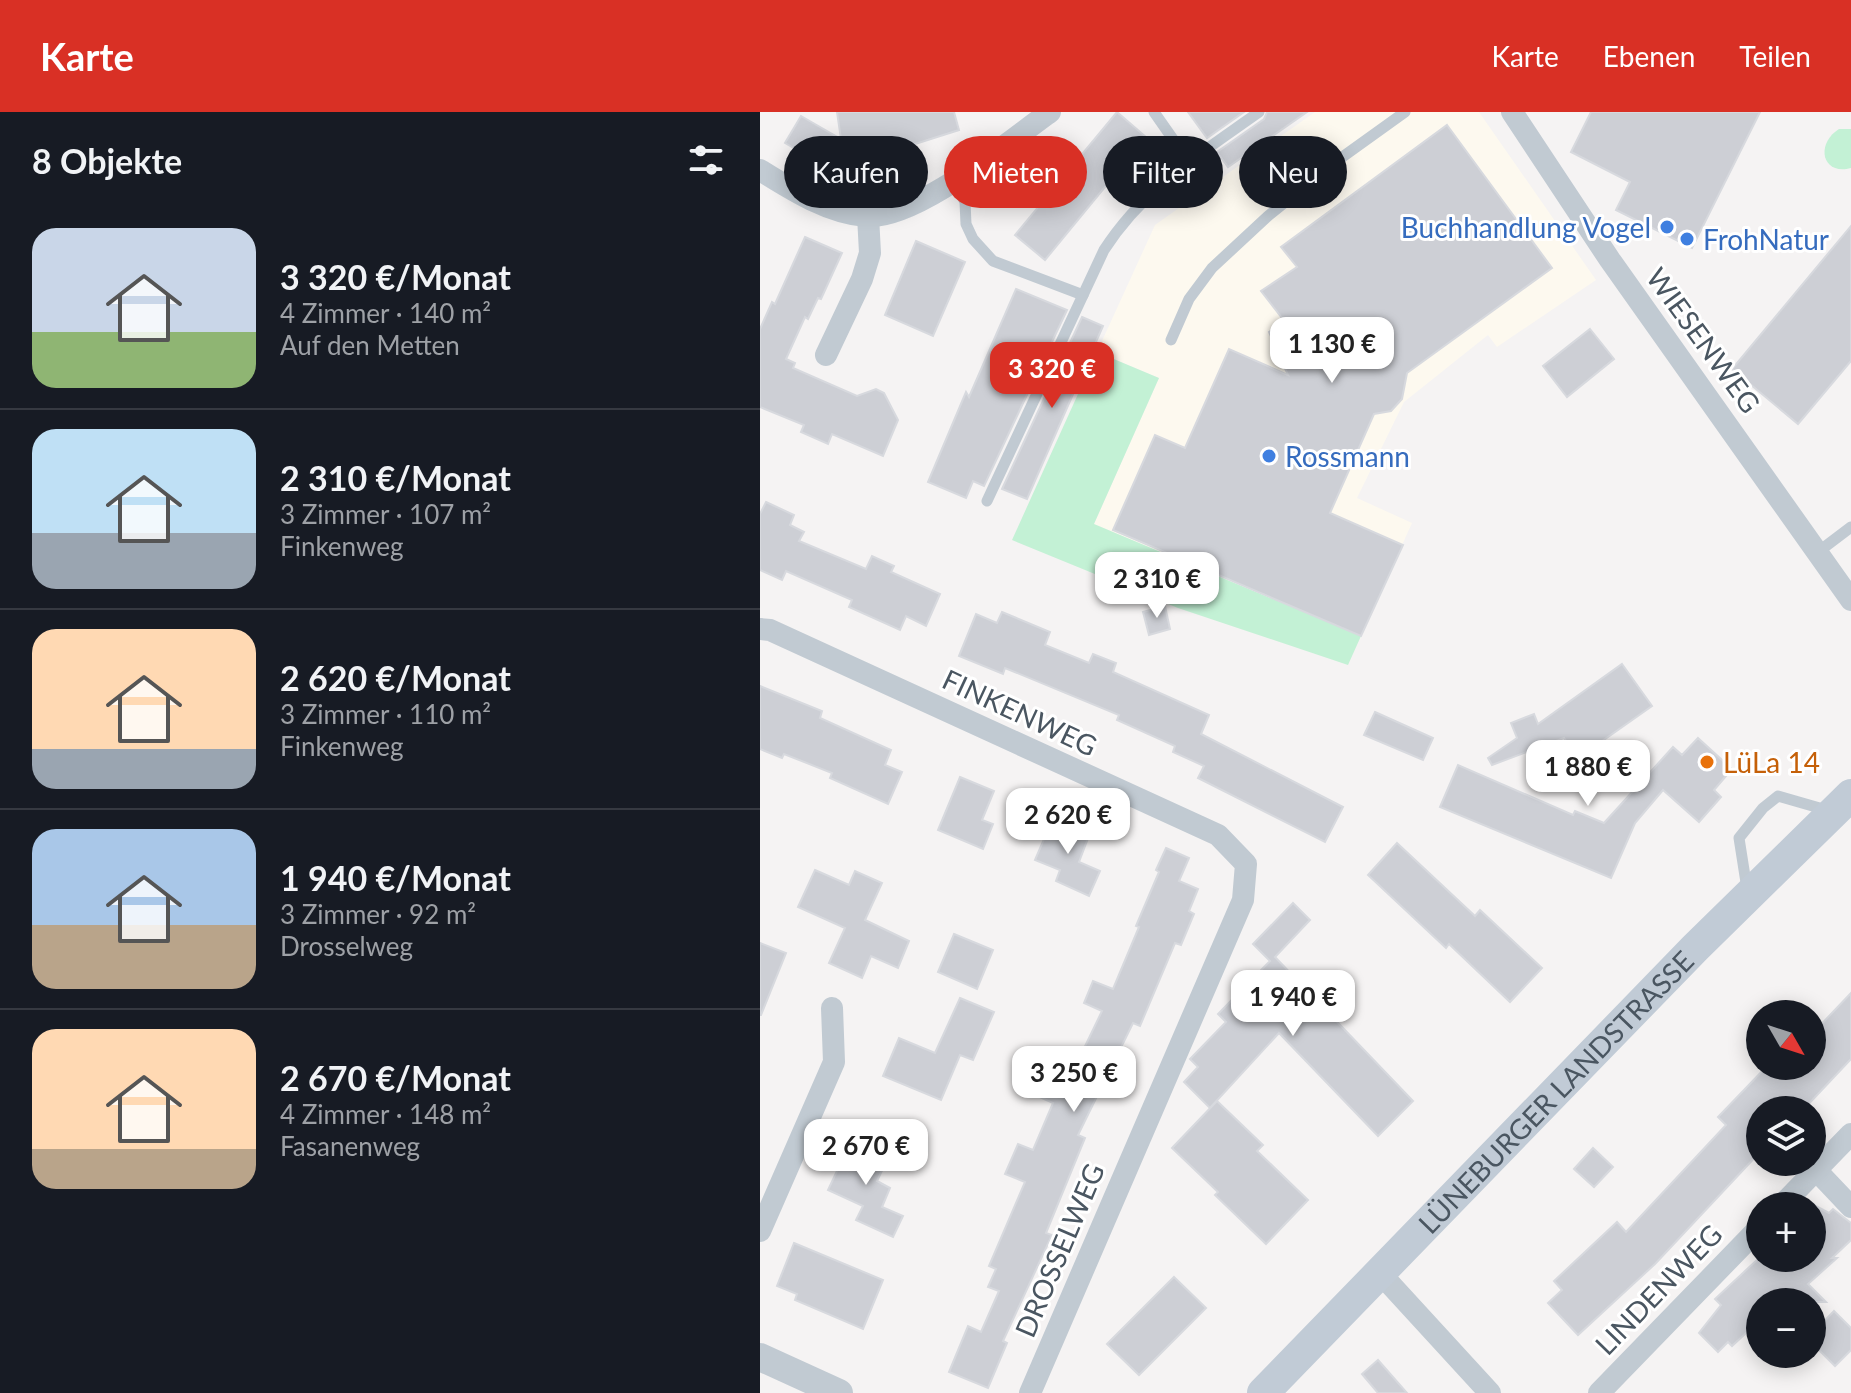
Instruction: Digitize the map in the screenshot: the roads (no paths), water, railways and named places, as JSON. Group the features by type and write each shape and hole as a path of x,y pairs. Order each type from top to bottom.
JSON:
{"main road":[{"name":"LÜNEBURGER LANDSTRASSE","path":"1263,1393 1748,897 1843,804"}],"street":[{"path":"1016,136 1050,112"},
{"name":"WIESENWEG","path":"1512,112 1610,260 1851,600"},
{"path":"760,170 793,190 833,208 868,216 905,209 944,186"},
{"path":"826,355 862,279 870,253 868,216"},
{"name":"FINKENWEG","path":"760,629 770,630 1218,835 1246,864"},
{"name":"DROSSELWEG","path":"1030,1393 1243,900 1246,864"},
{"path":"760,1231 834,1062 832,1008"},
{"path":"1826,1160 1851,1134"},
{"path":"1795,1192 1810,1176"},
{"path":"1822,1176 1851,1207"},
{"name":"LINDENWEG","path":"1599,1393 1746,1241"},
{"path":"1380,1273 1490,1393"},
{"path":"760,1357 839,1393"}],"lane":[{"path":"1154,112 1171,136"},
{"path":"1223,138 1259,112"},
{"path":"1171,340 1189,299 1212,268 1268,216 1405,112"},
{"path":"965,208 966,224 983,253 1008,268 1083,295"},
{"path":"987,501 1104,250 1135,208"},
{"path":"1818,552 1851,527"},
{"path":"1748,897 1739,838 1763,808 1778,796 1843,804"}],"place":[{"name":"Buchhandlung Vogel","path":"1667,227"},
{"name":"FrohNatur","path":"1687,239"},
{"name":"Rossmann","path":"1269,456"},
{"name":"LüLa 14","path":"1707,762"}]}
